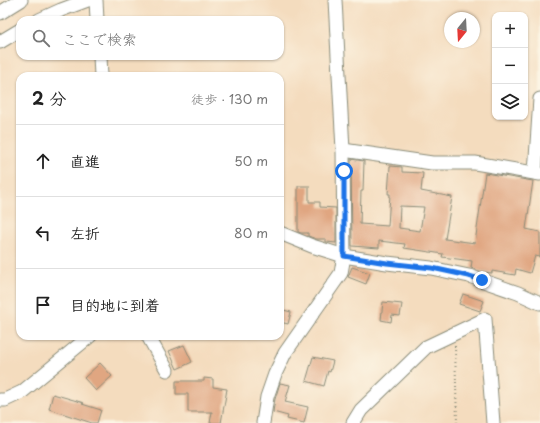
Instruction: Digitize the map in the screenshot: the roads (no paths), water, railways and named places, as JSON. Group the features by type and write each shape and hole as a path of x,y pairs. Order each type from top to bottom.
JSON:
{"street":[{"path":"0,12 21,0"},
{"path":"48,16 88,0"},
{"path":"96,0 97,16"},
{"path":"263,423 267,397 284,353 341,274 344,256 343,150 335,0"},
{"path":"0,42 16,32"},
{"path":"100,60 101,72"},
{"path":"343,150 432,163 475,163 537,174 540,99"},
{"path":"284,235 312,246 344,256 432,268 469,276 540,302"},
{"path":"353,423 361,410 426,346 485,319 493,423"},
{"path":"0,400 5,400 22,392 85,340"},
{"path":"150,340 167,370"}]}
